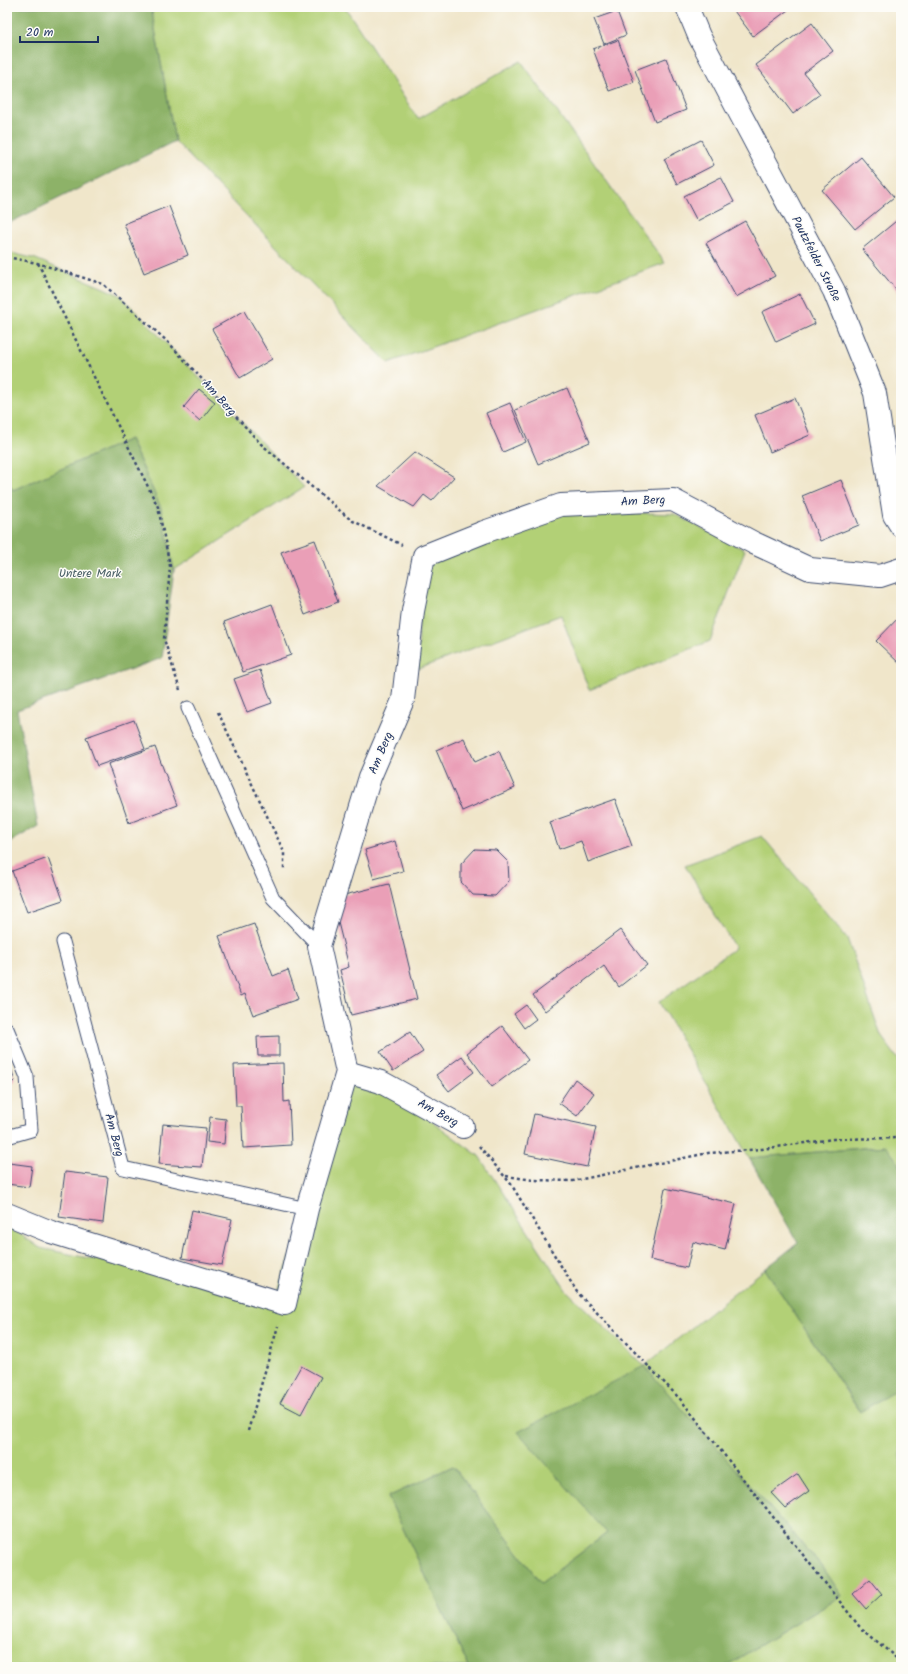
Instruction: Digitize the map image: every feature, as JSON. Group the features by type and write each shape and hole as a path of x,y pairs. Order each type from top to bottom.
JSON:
{"street":[{"name":"Pautzfelder Straße","path":"687,7 699,36 834,291 875,393 894,514 901,526"},
{"name":"Am Berg","path":"284,1304 307,1209 347,1072 319,946 370,777 403,700 413,611 424,556 484,532 562,505 673,500 754,543 810,569 880,576 901,569"},
{"name":"Am Berg","path":"347,1072 381,1082 463,1127"},
{"path":"7,1214 51,1232 284,1304"}],"lane":[{"path":"188,708 273,898 319,946"},
{"name":"Am Berg","path":"64,942 123,1168 307,1209"},
{"path":"7,1029 27,1077 31,1130 7,1137"}],"path":[{"name":"Am Berg","path":"7,257 38,263 103,284 170,343 261,444 351,520 424,556"},
{"path":"38,263 158,507 170,566 164,639 179,688 188,708"},
{"path":"218,712 284,852 284,910"},
{"path":"463,1127 511,1184 577,1292 681,1400 859,1626 901,1662"},
{"path":"504,1176 533,1180 573,1181 708,1153 762,1149 833,1139 901,1138"},
{"path":"248,1431 284,1304"}],"green space":[{"path":"7,7 151,7 175,141 7,224"},
{"path":"151,7 345,7 418,119 521,61 665,263 388,363 175,141"},
{"path":"7,252 36,259 120,295 304,487 174,570 161,508 130,439 13,490 7,480"},
{"name":"Untere Mark","path":"130,439 161,508 174,570 162,658 17,710 38,826 7,844 7,480 13,490"},
{"path":"562,510 674,514 745,550 710,641 589,690 561,615 418,669 420,567"},
{"path":"762,836 847,938 881,1036 901,1063 901,1166 885,1146 749,1158 659,1002 735,948 685,865"},
{"path":"349,1085 387,1088 479,1156 566,1290 644,1366 765,1269 859,1411 901,1387 901,1667 724,1667 842,1596 822,1566 753,1489 607,1533 541,1583 453,1466 388,1497 469,1667 7,1667 7,1225 40,1248 276,1297"},
{"path":"886,1146 901,1166 901,1387 860,1412 765,1269 798,1243 749,1158"},
{"path":"644,1366 822,1566 842,1596 724,1667 469,1667 388,1497 453,1466 541,1583 607,1533 518,1432"}],"building":[{"path":"731,7 792,7 753,36"},
{"path":"617,11 626,35 604,44 594,19"},
{"path":"812,23 833,51 804,73 820,94 793,114 756,65"},
{"path":"618,40 634,82 609,91 593,49"},
{"path":"666,58 686,110 655,122 635,70"},
{"path":"701,140 714,165 677,184 664,159"},
{"path":"861,157 894,197 855,229 822,190"},
{"path":"721,177 734,202 697,221 684,196"},
{"path":"169,206 188,255 144,273 124,224"},
{"path":"901,217 901,289 898,292 862,249"},
{"path":"745,221 775,276 736,297 706,243"},
{"path":"800,294 815,324 776,342 762,312"},
{"path":"244,311 272,359 240,378 212,329"},
{"path":"567,388 590,442 538,464 515,410"},
{"path":"199,389 215,402 200,421 184,407"},
{"path":"795,398 810,435 770,452 755,415"},
{"path":"510,403 526,442 503,452 486,413"},
{"path":"415,452 454,477 432,501 424,495 414,507 378,486"},
{"path":"841,480 859,525 820,541 802,496"},
{"path":"315,540 338,602 305,615 281,552"},
{"path":"272,604 291,655 243,672 224,622"},
{"path":"901,615 901,665 876,641"},
{"path":"260,670 272,703 247,712 234,679"},
{"path":"134,720 145,749 97,766 86,737"},
{"path":"464,738 475,762 499,751 515,788 462,811 436,750"},
{"path":"155,747 177,805 129,823 108,764"},
{"path":"615,799 632,846 588,862 581,841 559,849 550,822"},
{"path":"395,841 403,871 374,879 365,850"},
{"path":"475,849 496,850 508,862 509,881 495,896 473,895 461,882 461,864"},
{"path":"48,858 63,900 27,912 12,871"},
{"path":"389,884 417,999 351,1015 340,970 349,967 332,898"},
{"path":"254,924 273,976 288,970 298,999 253,1015 245,994 241,996 219,936"},
{"path":"620,930 647,965 619,987 604,966 545,1011 533,995"},
{"path":"526,1005 536,1019 524,1028 514,1014"},
{"path":"502,1026 528,1060 492,1087 467,1053"},
{"path":"410,1032 423,1052 393,1071 380,1052"},
{"path":"279,1036 279,1056 258,1056 257,1037"},
{"path":"7,1055 15,1081 7,1084"},
{"path":"462,1056 474,1072 449,1091 436,1075"},
{"path":"283,1063 284,1102 289,1101 291,1145 243,1148 241,1106 236,1106 234,1065"},
{"path":"575,1079 594,1093 577,1116 559,1103"},
{"path":"534,1114 596,1127 587,1167 525,1154"},
{"path":"210,1117 226,1119 224,1144 207,1142"},
{"path":"163,1124 206,1128 202,1167 159,1164"},
{"path":"9,1163 32,1166 29,1187 7,1184"},
{"path":"65,1172 108,1177 103,1223 59,1217"},
{"path":"665,1188 736,1204 725,1250 693,1242 687,1268 650,1260"},
{"path":"192,1210 232,1219 222,1265 182,1258"},
{"path":"301,1366 321,1377 301,1414 280,1403"},
{"path":"798,1474 809,1491 785,1508 771,1493"},
{"path":"870,1579 882,1594 866,1609 853,1594"}]}
